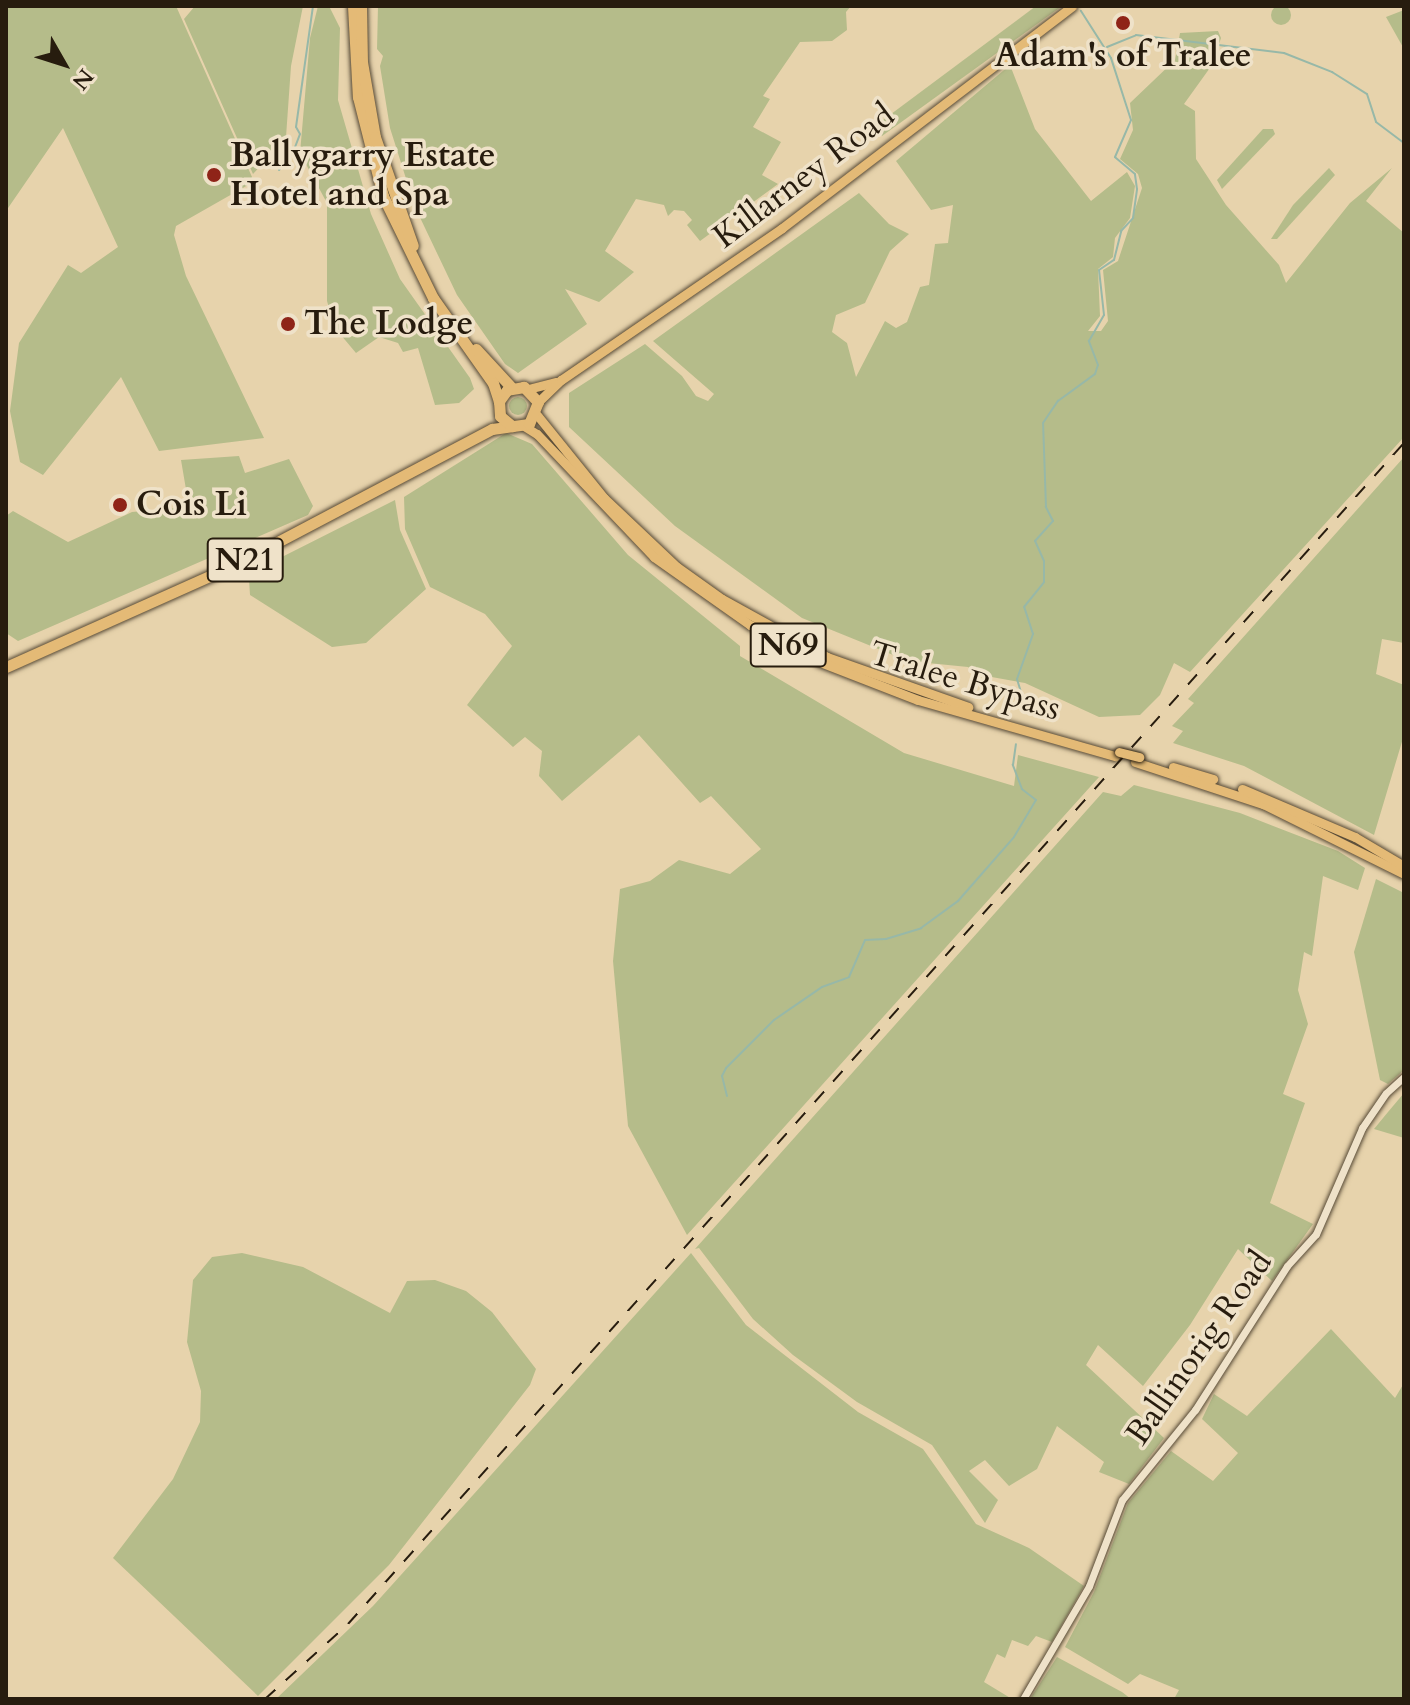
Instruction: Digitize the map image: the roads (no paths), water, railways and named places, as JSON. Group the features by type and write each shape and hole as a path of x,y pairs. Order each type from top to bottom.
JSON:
{"highway":[{"path":"353,6 358,97 383,196 433,298 493,383 499,406 518,426 537,415 538,402 528,389 512,388 476,348 440,294 390,190 366,97 361,6"},
{"path":"499,406 512,388"},
{"name":"N21","path":"476,436 499,406"},
{"name":"N21","path":"6,667 232,566 476,436 518,426"}],"main road":[{"name":"Killarney Road","path":"538,402 561,380 782,228 1072,6"},
{"name":"Killarney Road","path":"528,389 561,380"},
{"name":"Tralee Bypass","path":"537,415 558,448 640,534 677,567 756,621 827,657 924,695 1269,799 1404,866"},
{"name":"Tralee Bypass","path":"518,426 654,557 750,625 820,662 918,700 1117,754"},
{"name":"Tralee Bypass","path":"1137,760 1276,809 1404,874"}],"street":[{"name":"Ballinorig Road","path":"1023,1699 1089,1586 1122,1500 1195,1410 1287,1266 1316,1234 1362,1128 1386,1093 1404,1077"}],"waterway":[{"path":"292,155 300,134 296,127 313,6"},
{"path":"1024,702 1017,679 1033,634 1024,607 1044,582 1044,561 1035,541 1053,521 1046,507 1043,423 1058,401 1095,374 1098,365 1089,341 1104,315 1099,270 1114,260 1121,231 1133,218 1137,189 1135,174 1115,157 1131,120 1111,58 1081,11"},
{"path":"1107,47 1136,35 1284,53 1332,72 1367,94 1376,122 1404,143"},
{"path":"279,170 289,158"},
{"path":"727,1096 722,1076 726,1068 774,1020 822,987 849,977 865,940 886,939 921,928 958,901 1014,837 1036,800 1022,789 1013,765 1016,744"}],"railway":[{"path":"265,1699 348,1624 1404,443"}],"place":[{"name":"Adam's of Tralee","path":"1123,23"},
{"name":"Ballygarry Estate Hotel and Spa","path":"214,175"},
{"name":"The Lodge","path":"288,324"},
{"name":"Cois Li","path":"120,505"}]}
